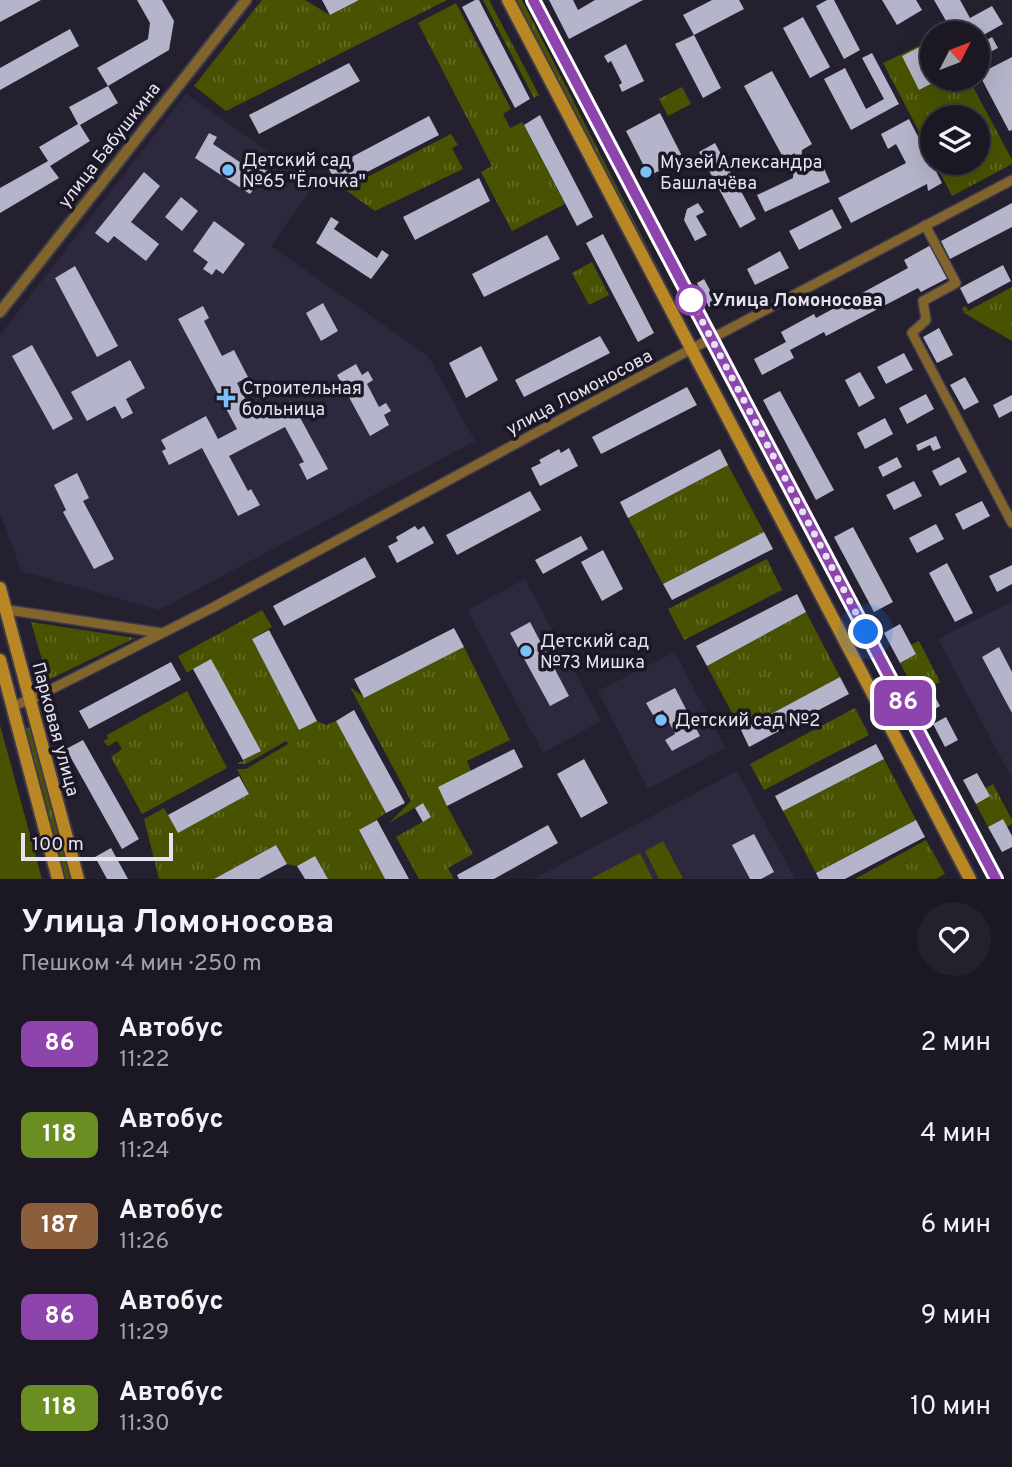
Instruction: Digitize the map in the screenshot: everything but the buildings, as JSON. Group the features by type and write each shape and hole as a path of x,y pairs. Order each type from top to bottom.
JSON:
{"main road":[{"path":"508,0 970,879"},
{"path":"533,0 996,879"},
{"name":"Парковая улица","path":"0,588 3,609 78,879"},
{"name":"Парковая улица","path":"0,660 58,879"}],"street":[{"name":"улица Бабушкина","path":"0,312 246,0"},
{"name":"улица Ломоносова","path":"12,706 30,700 253,587 692,349 1012,180"},
{"path":"925,225 956,283 923,301 926,320 912,333 1012,523"},
{"path":"3,609 162,633"}],"shaded area":[{"name":"Строительная больница","path":"186,94 315,184 271,246 428,356 475,441 159,610 21,571 0,512 0,335"},
{"name":"Детский сад №73 Мишка","path":"525,579 601,721 543,753 467,610"},
{"path":"1012,602 1012,779 938,639"},
{"name":"Детский сад №2","path":"675,652 725,748 648,789 598,691"},
{"path":"737,771 795,879 533,879"}],"green space":[{"path":"262,0 305,0 330,15 359,0 447,0 226,111 194,86"},
{"path":"483,0 489,0 539,95 534,98"},
{"path":"511,0 522,0 692,335 688,338"},
{"path":"456,3 511,109 503,114 510,128 522,122 565,204 512,231 481,172 492,166 418,23"},
{"path":"920,45 920,91 975,91 983,105 920,105 920,133 883,63"},
{"path":"682,87 691,104 668,116 659,99"},
{"path":"990,119 1012,164 952,196 941,175 990,175"},
{"path":"451,134 458,145 452,148 463,169 375,211 344,189"},
{"path":"592,262 609,295 589,305 572,273"},
{"path":"1012,287 1012,341 964,313 962,308 966,306 968,311"},
{"path":"728,465 764,532 663,584 628,518"},
{"path":"767,559 782,590 684,640 668,609"},
{"path":"262,610 272,627 252,639 299,729 317,721 326,725 336,721 386,813 359,831 385,879 328,879 315,856 297,866 287,864 276,845 214,879 159,879 144,819 164,808 178,833 249,794 237,769 246,769 288,744 286,741 246,764 237,764 260,751 193,669 187,673 178,656"},
{"path":"806,612 840,677 741,730 707,666"},
{"path":"31,622 135,638 48,680"},
{"path":"919,641 940,682 930,687 926,680 913,687 900,663 915,654 911,645"},
{"path":"464,647 510,740 467,761 471,771 447,806 473,854 448,868 454,879 419,879 396,837 431,817 423,803 389,823 411,801 350,687 364,697"},
{"path":"187,691 227,768 142,814 111,757 122,749 117,741 108,746 103,741 108,739 107,735"},
{"path":"855,708 869,735 764,790 750,764"},
{"path":"0,725 42,879 0,879"},
{"path":"31,727 72,879 65,879 25,728"},
{"path":"884,759 916,820 816,873 783,811"},
{"path":"993,784 1012,820 1012,824 1007,827 1003,819 988,827 976,804 986,788"},
{"path":"926,840 945,874 936,879 855,879"},
{"path":"663,841 683,878 659,879 645,851"},
{"path":"640,853 653,879 590,879"}],"bus line":[{"name":"86","path":"533,0 996,879"}],"place":[{"name":"Детский сад №65 \"Ёлочка\"","path":"228,170"},
{"name":"Музей Александра Башлачёва","path":"646,172"},
{"name":"Улица Ломоносова","path":"691,300"},
{"name":"Строительная больница","path":"226,398"},
{"name":"Детский сад №73 Мишка","path":"526,651"},
{"name":"Детский сад №2","path":"661,720"}],"route":[{"path":"691,300 866,632"}]}
